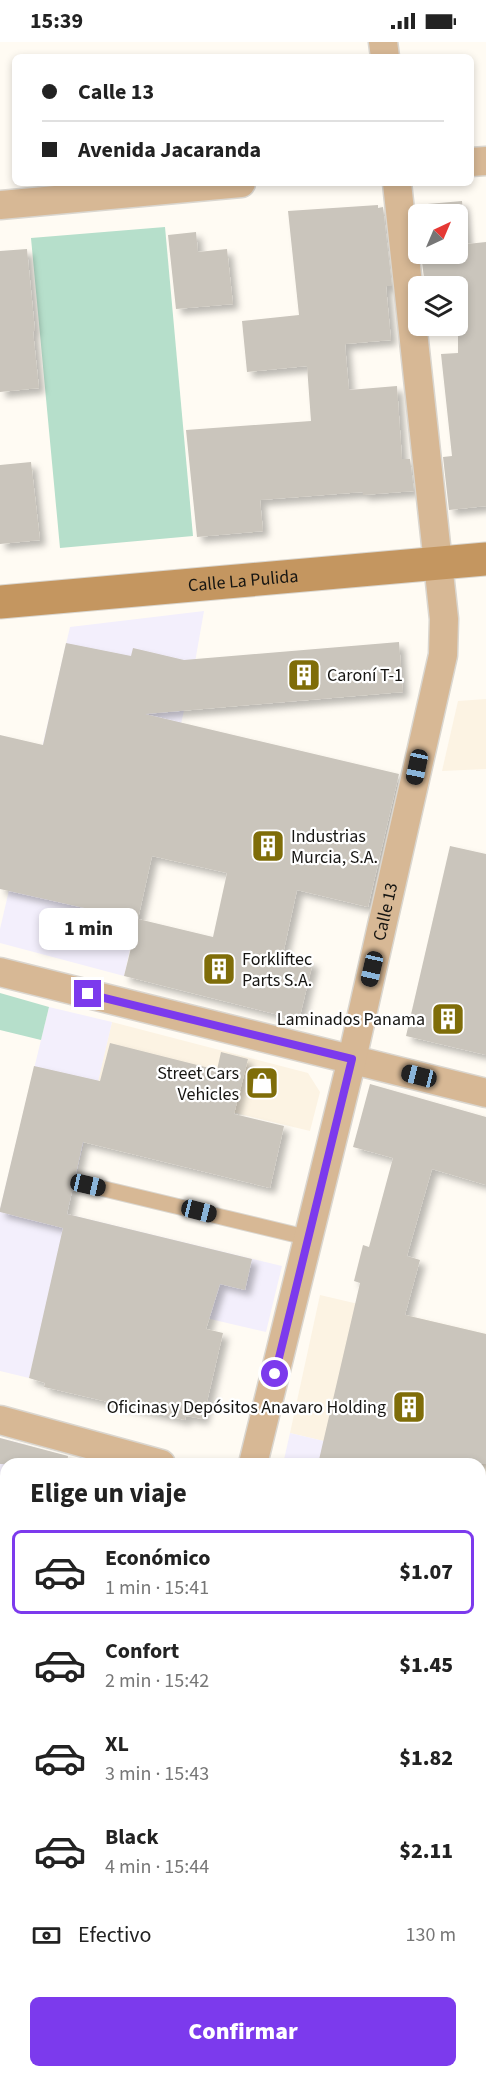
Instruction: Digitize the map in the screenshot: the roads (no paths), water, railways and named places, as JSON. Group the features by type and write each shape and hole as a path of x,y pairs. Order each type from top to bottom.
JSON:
{"main road":[{"name":"Calle La Pulida","path":"0,602 486,559"}],"street":[{"path":"0,205 208,186"},
{"name":"Calle 13","path":"254,1458 352,1059 443,655 444,619 397,186"},
{"path":"0,972 486,1094"},
{"path":"0,1420 139,1458"}],"lane":[{"path":"88,1185 309,1238"}],"place":[{"name":"Caroní T-1","path":"304,675"},
{"name":"Industrias Murcia, S.A.","path":"268,846"},
{"name":"Forkliftec Parts S.A.","path":"219,969"},
{"name":"Laminados Panama","path":"448,1019"},
{"name":"Street Cars Vehicles","path":"262,1083"},
{"name":"Oficinas y Depósitos Anavaro Holding","path":"409,1407"}]}
